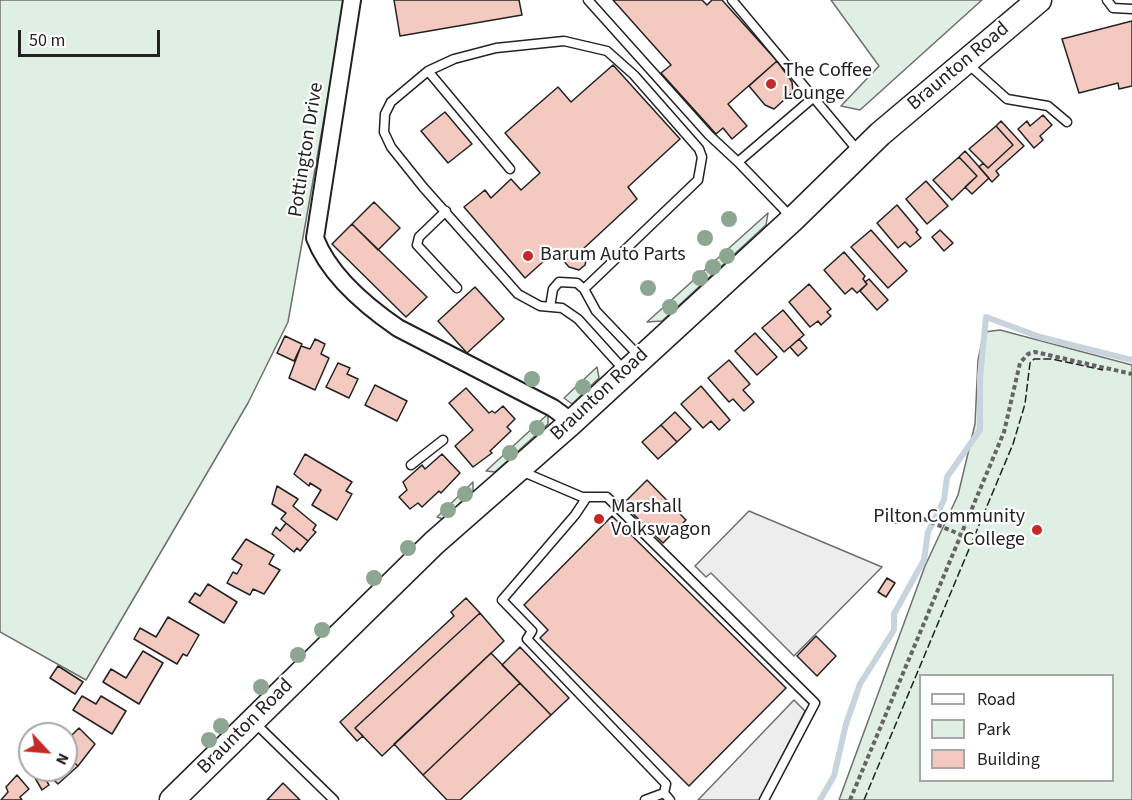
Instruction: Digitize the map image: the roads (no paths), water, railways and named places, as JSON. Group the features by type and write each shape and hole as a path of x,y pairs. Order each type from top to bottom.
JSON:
{"main road":[{"name":"Braunton Road","path":"172,800 434,543 572,422 794,219 860,153 1039,0"}],"street":[{"name":"Pottington Drive","path":"352,0 315,238 321,255 363,300 398,328 553,408 572,422"}],"lane":[{"path":"588,0 709,135 794,219"},
{"path":"732,0 860,153"},
{"path":"1107,0 1113,8 1132,9"},
{"path":"584,289 698,180 702,157 699,149 634,75 608,51 592,45 564,41 496,48 454,59 428,71 391,102 385,114 384,132 391,147 518,294 540,306 562,308 633,364"},
{"path":"965,62 1007,99 1048,106 1067,122"},
{"path":"428,71 510,169"},
{"path":"738,162 814,98"},
{"path":"446,211 419,237 417,245 458,288"},
{"path":"550,307 553,289 559,282 566,280 577,283 584,289 596,311 633,364"},
{"path":"411,465 443,440"},
{"path":"518,470 587,497 607,497 815,702 764,800"},
{"path":"587,497 575,515 502,600 532,631 526,639 666,784 667,796 645,800"},
{"path":"253,720 334,800"}],"waterway":[{"path":"820,800 834,776 846,724 860,684 894,630 894,614 924,560 928,532 944,500 947,477 980,430 980,377 986,317 1040,337 1132,360"}],"place":[{"name":"The Coffee Lounge","path":"771,84"},
{"name":"Barum Auto Parts","path":"528,256"},
{"name":"Marshall Volkswagon","path":"599,519"},
{"name":"Pilton Community College","path":"1037,530"}]}
